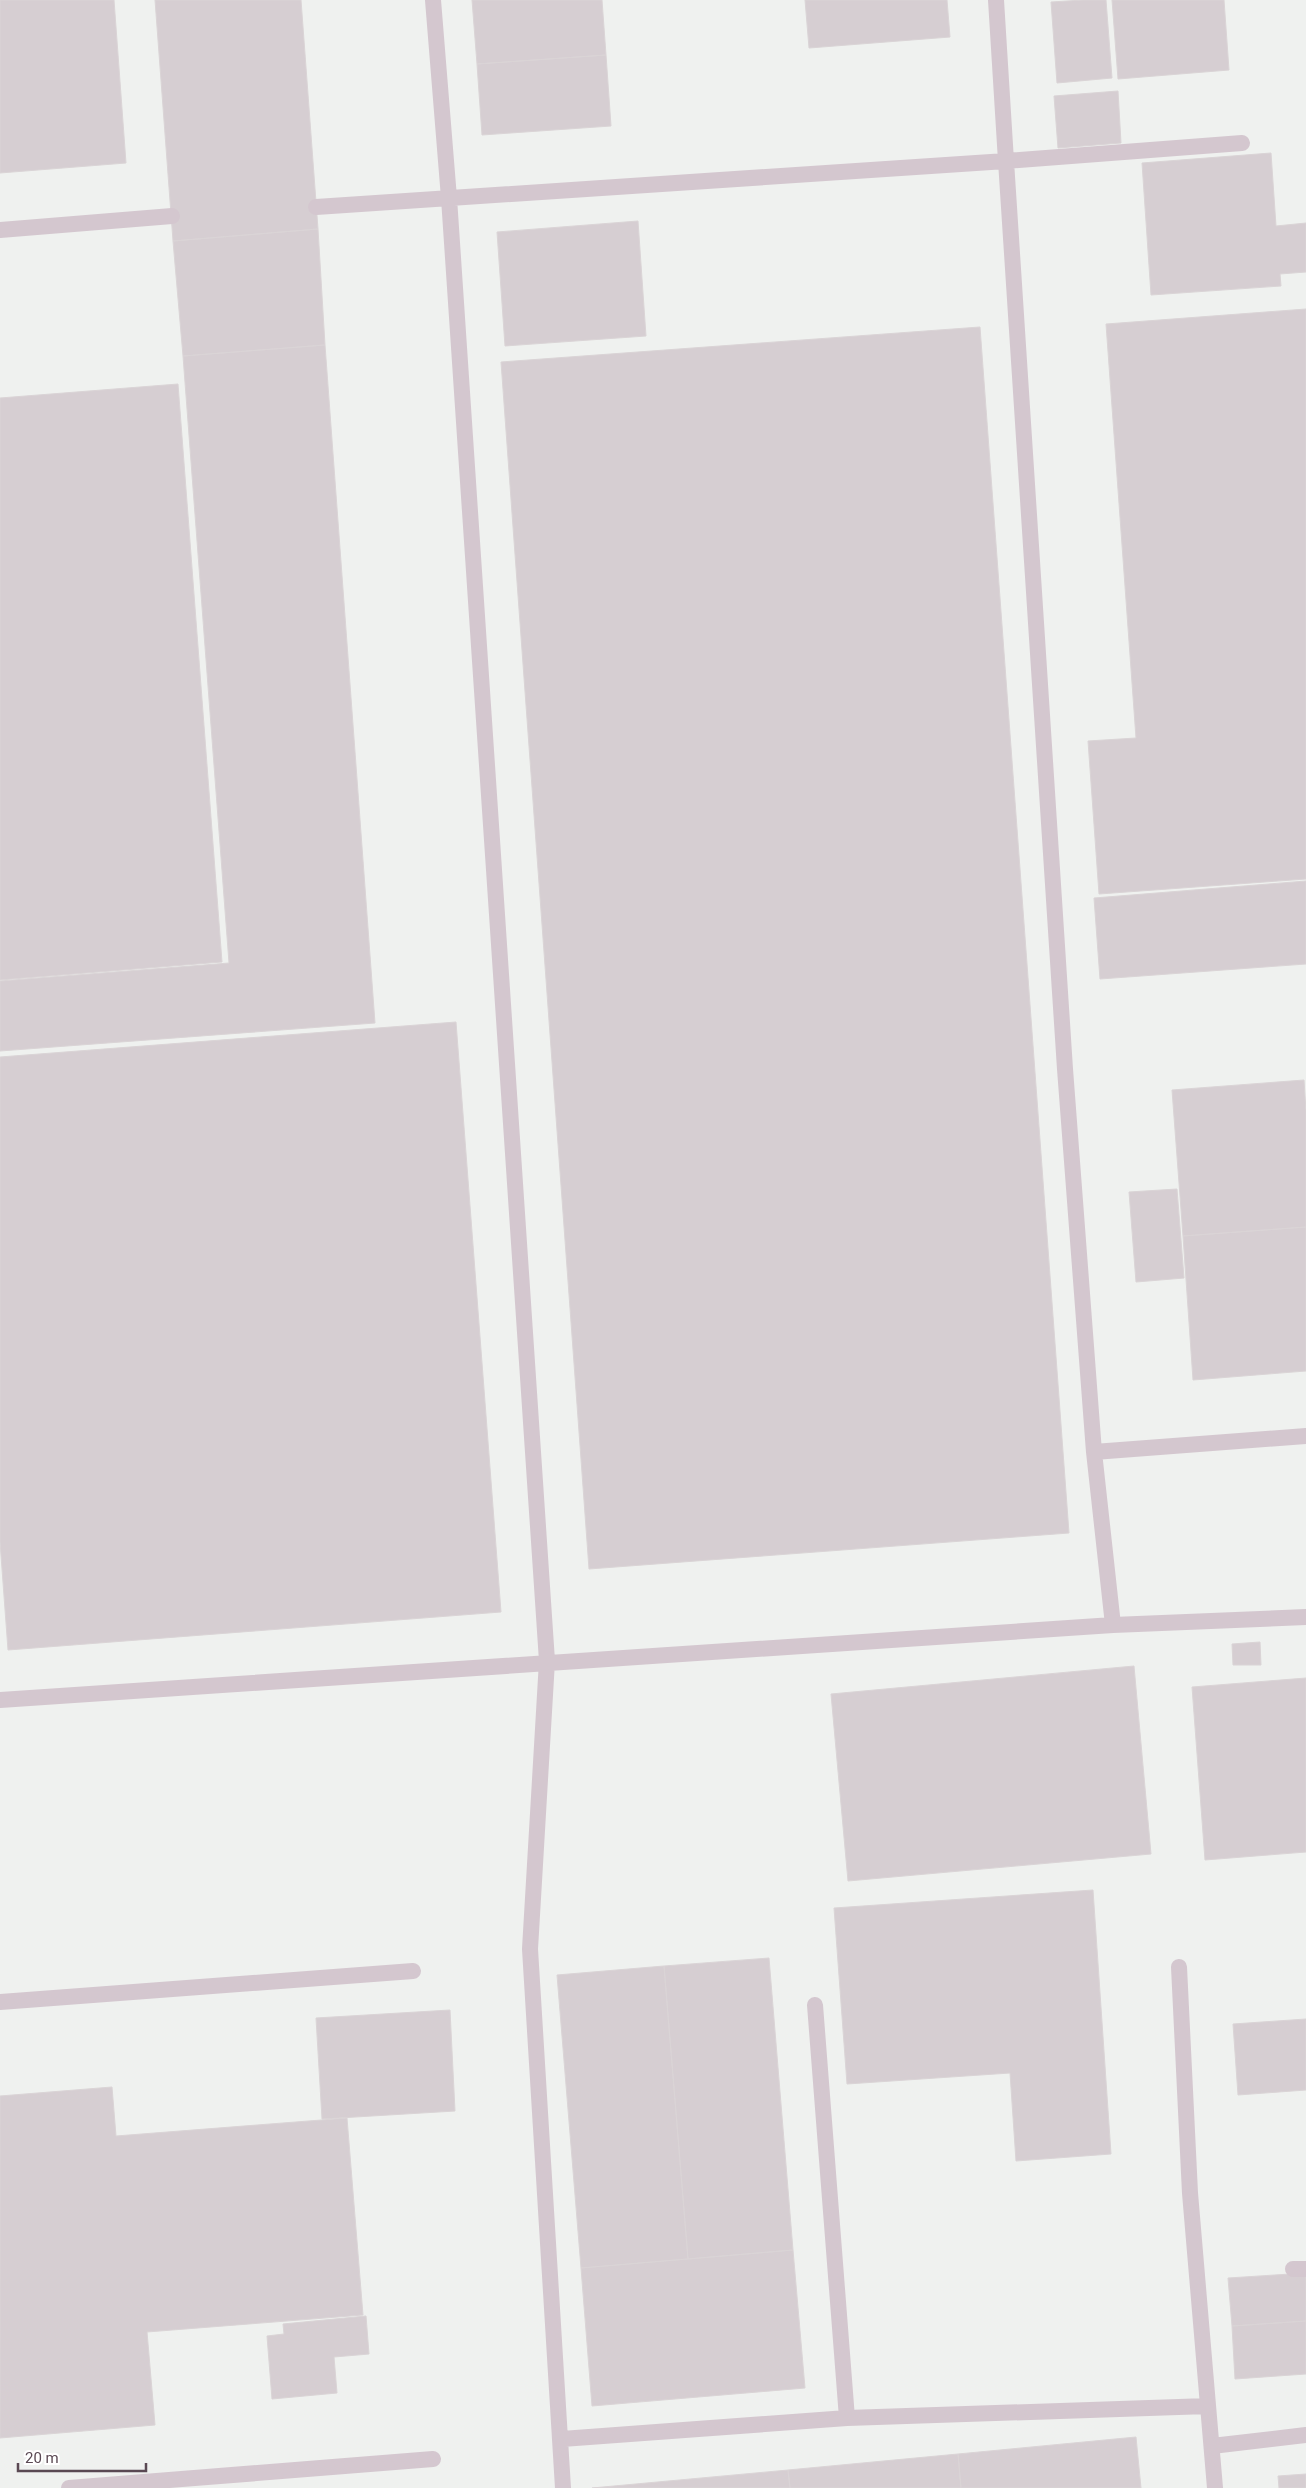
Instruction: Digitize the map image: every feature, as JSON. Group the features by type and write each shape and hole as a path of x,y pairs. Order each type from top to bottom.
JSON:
{"lane":[{"path":"433,0 547,1662 530,1949 562,2439 563,2488"},
{"path":"996,0 1065,1068 1094,1452 1113,1625"},
{"path":"316,206 1006,161 1242,143"},
{"path":"0,230 172,216"},
{"path":"1094,1452 1306,1436"},
{"path":"0,1700 1113,1625 1306,1617"},
{"path":"1179,1967 1190,2193 1215,2488"},
{"path":"0,2002 414,1971"},
{"path":"815,2005 847,2418"},
{"path":"562,2439 847,2418 1208,2406"},
{"path":"1212,2446 1306,2435"},
{"path":"69,2488 434,2458"}],"building":[{"path":"0,0 114,0 126,163 0,173"},
{"path":"155,0 301,0 318,229 173,241"},
{"path":"472,0 602,0 606,55 477,64"},
{"path":"805,0 947,0 950,37 809,48"},
{"path":"1106,0 1112,78 1057,83 1051,2"},
{"path":"1112,0 1224,0 1229,70 1118,79"},
{"path":"606,55 611,126 482,135 477,64"},
{"path":"1118,91 1121,143 1058,148 1054,96"},
{"path":"1271,153 1276,226 1306,223 1306,272 1280,274 1281,286 1151,295 1142,163"},
{"path":"638,221 646,336 505,346 497,232"},
{"path":"318,229 325,345 183,356 173,241"},
{"path":"1306,309 1306,879 1099,894 1088,741 1136,738 1106,324"},
{"path":"980,327 1069,1533 589,1569 501,362"},
{"path":"325,345 375,1023 0,1051 0,981 229,963 183,356"},
{"path":"178,384 222,962 0,980 0,398"},
{"path":"1306,881 1306,964 1100,979 1094,898"},
{"path":"456,1022 501,1612 8,1650 0,1542 0,1057"},
{"path":"1304,1080 1306,1111 1306,1227 1183,1236 1172,1090"},
{"path":"1177,1189 1184,1278 1136,1282 1129,1192"},
{"path":"1306,1227 1306,1371 1193,1380 1183,1236"},
{"path":"1260,1642 1261,1665 1233,1665 1232,1644"},
{"path":"1134,1666 1151,1854 848,1881 831,1694"},
{"path":"1306,1678 1306,1852 1205,1860 1192,1687"},
{"path":"1093,1890 1111,2154 1016,2161 1010,2073 847,2084 834,1908"},
{"path":"769,1958 793,2250 688,2259 664,1966"},
{"path":"664,1966 688,2259 581,2268 557,1975"},
{"path":"450,2010 455,2111 322,2119 316,2018"},
{"path":"1306,2019 1306,2090 1238,2095 1233,2024"},
{"path":"112,2087 116,2136 347,2118 363,2315 147,2332 155,2425 0,2438 0,2096"},
{"path":"793,2250 805,2388 592,2406 581,2268"},
{"path":"1306,2273 1306,2321 1232,2326 1228,2278"},
{"path":"366,2316 369,2354 334,2357 337,2393 272,2399 267,2336 284,2334 283,2324"},
{"path":"1306,2321 1306,2374 1235,2379 1232,2326"},
{"path":"1136,2437 1141,2488 961,2488 958,2454"},
{"path":"958,2454 961,2488 790,2488 788,2470"},
{"path":"788,2470 790,2488 592,2488"},
{"path":"1306,2474 1306,2488 1279,2488 1278,2476"}]}
